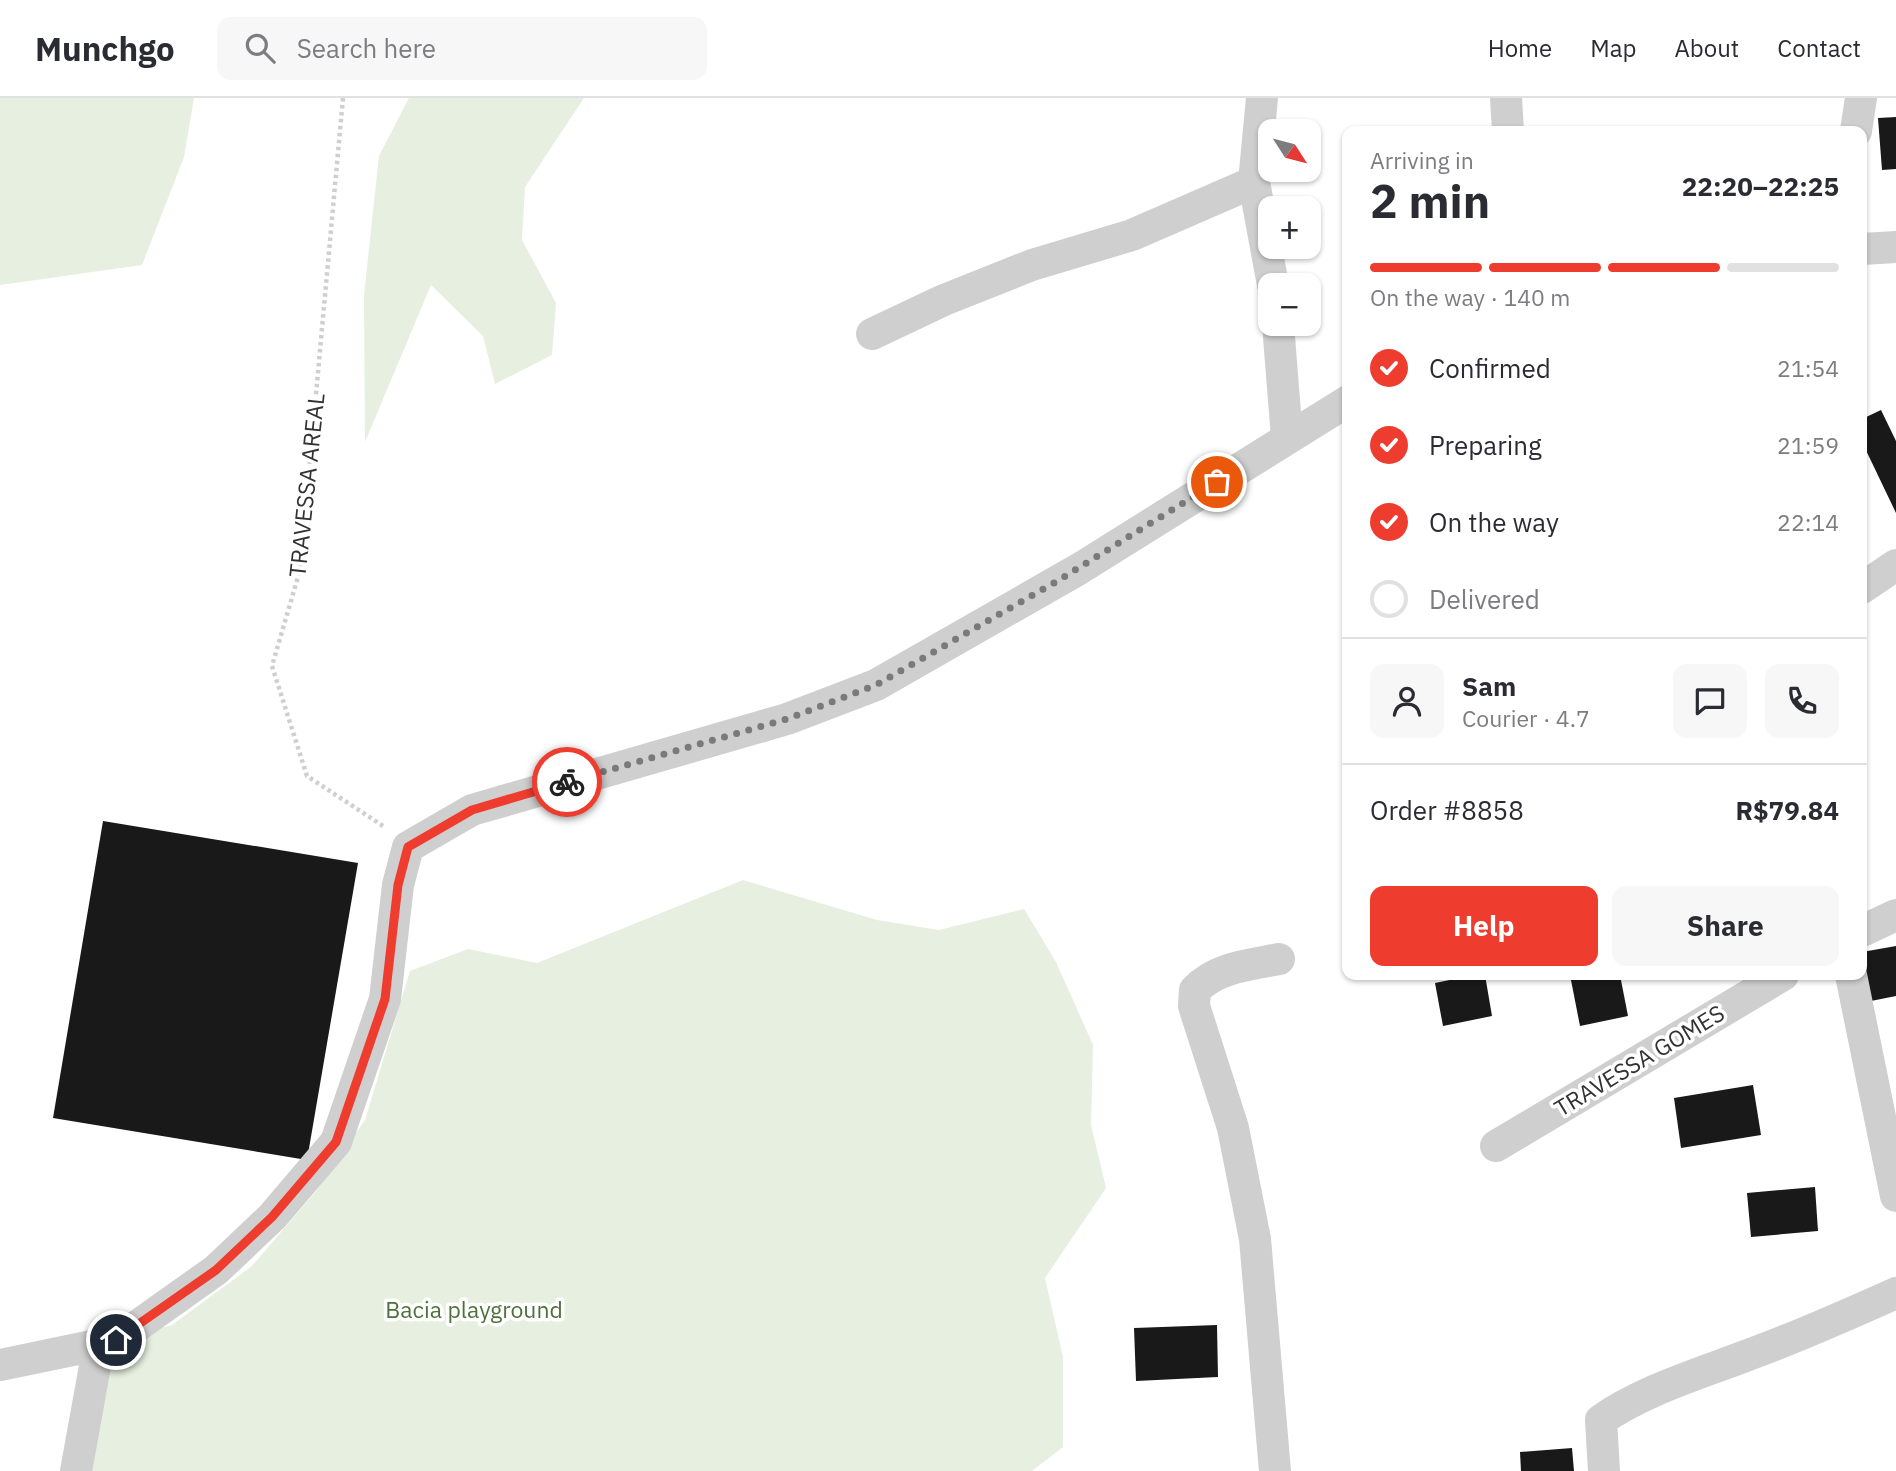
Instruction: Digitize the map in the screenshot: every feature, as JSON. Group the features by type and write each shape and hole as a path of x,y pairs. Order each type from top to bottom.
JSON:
{"street":[{"path":"1262,98 1254,182 1271,273"},
{"path":"1506,98 1508,126"},
{"path":"1857,126 1861,98"},
{"path":"872,334 944,300 1032,265 1132,235 1254,182"},
{"path":"1867,248 1896,247"},
{"path":"1279,336 1287,438"},
{"path":"0,1365 116,1340 216,1270 272,1217 336,1142 385,999 398,885 408,847 472,810 787,719 876,685 1079,569 1342,405"},
{"path":"1867,585 1896,565"},
{"path":"1867,929 1896,915"},
{"path":"1275,1471 1255,1239 1233,1128 1194,1006 1195,990 1207,978 1230,968 1279,959"},
{"name":"TRAVESSA GOMES","path":"1496,1146 1775,980"},
{"path":"1852,980 1896,1196"},
{"path":"1604,1471 1601,1420 1617,1408 1683,1379 1807,1333 1896,1293"},
{"path":"76,1471 99,1344"}],"path":[{"name":"TRAVESSA AREAL","path":"343,98 300,570 272,666 307,776 369,815 408,847"}],"green space":[{"path":"0,98 194,98 184,157 142,265 0,285"},
{"path":"409,98 584,98 525,187 522,240 556,303 552,355 495,384 483,336 431,285 365,442 364,295 379,156"},
{"name":"Bacia playground","path":"743,880 877,920 939,930 1024,909 1056,962 1093,1045 1091,1125 1106,1188 1045,1278 1063,1357 1063,1447 1032,1471 89,1471 95,1412 116,1341 172,1325 252,1266 316,1191 365,1120 410,971 468,949 537,963"}],"building":[{"path":"1896,117 1896,169 1882,170 1878,118"},
{"path":"1881,410 1896,441 1896,513 1867,452 1867,417"},
{"path":"103,821 358,863 307,1160 53,1118"},
{"path":"1896,946 1896,996 1866,1002 1864,980 1867,980 1867,951"},
{"path":"1450,980 1486,980 1492,1016 1443,1026 1435,983"},
{"path":"1571,980 1621,980 1628,1016 1580,1026"},
{"path":"1753,1085 1761,1135 1681,1148 1674,1098"},
{"path":"1815,1187 1818,1231 1751,1237 1747,1193"},
{"path":"1217,1325 1218,1377 1136,1381 1134,1328"},
{"path":"1572,1448 1574,1471 1521,1471 1520,1452"}],"way so far":[{"path":"567,782 787,719 876,685 981,627 1217,482"}],"route":[{"path":"116,1340 216,1270 272,1217 336,1142 385,999 398,885 408,847 472,810 567,782"}]}
